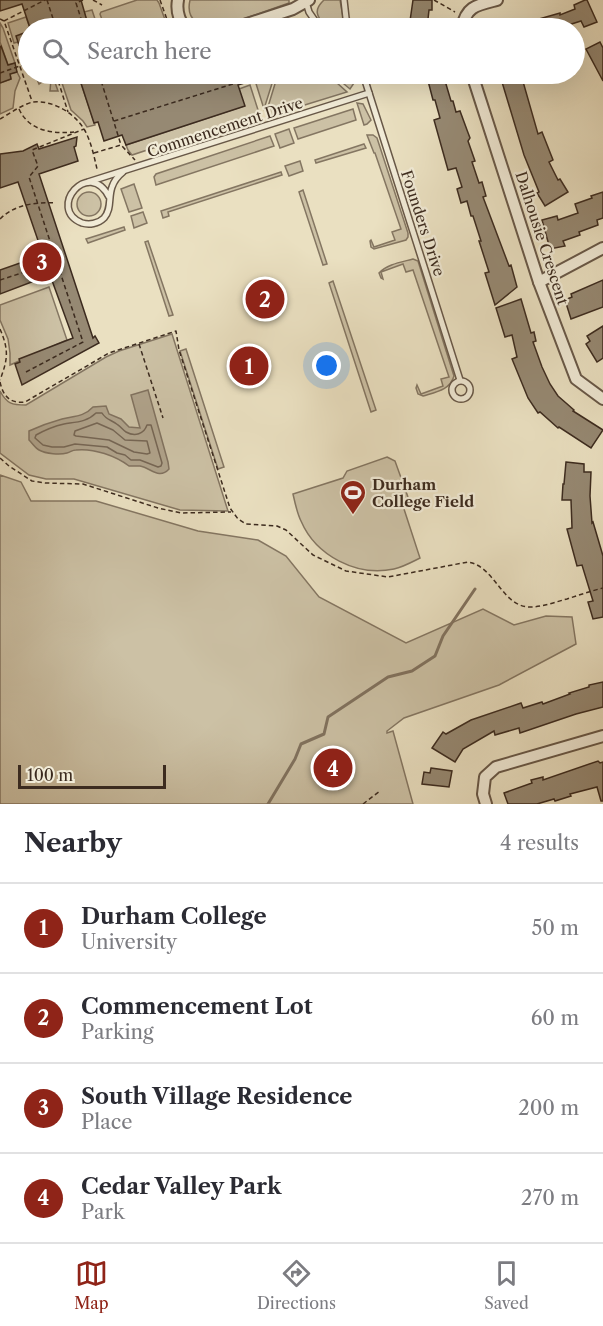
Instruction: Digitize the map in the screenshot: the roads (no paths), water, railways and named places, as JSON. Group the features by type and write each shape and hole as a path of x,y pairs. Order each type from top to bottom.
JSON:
{"street":[{"path":"178,0 180,18"},
{"path":"466,18 474,6 496,0"},
{"path":"266,18 293,9 307,1"},
{"name":"Dalhousie Crescent","path":"475,84 539,282 576,380 603,399"},
{"path":"539,282 603,248"},
{"path":"486,804 483,794 485,777 496,767 603,736"}],"lane":[{"path":"344,0 346,18"},
{"path":"307,1 309,12 313,18"},
{"name":"Founders Drive","path":"366,84 460,380"},
{"name":"Commencement Drive","path":"88,182 369,93"},
{"path":"109,197 101,186 88,182 71,192 68,206 74,218 80,222 93,224 100,221 109,211 112,185 123,172"}],"water":[{"path":"148,390 168,462 169,469 165,472 158,473 140,466 129,466 111,456 90,450 53,454 38,449 29,440 29,431 54,421 82,414 93,407 106,406 109,414 121,419 129,427 140,428 131,395"}],"waterway":[{"path":"268,804 295,759 301,744 324,734 328,717 388,677 412,671 435,656 443,636 475,589"}],"place":[{"name":"South Village Residence","path":"42,262"},
{"name":"Commencement Lot","path":"265,299"},
{"name":"Durham College","path":"249,366"},
{"name":"Durham College Field","path":"353,516"},
{"name":"Cedar Valley Park","path":"333,768"}]}
